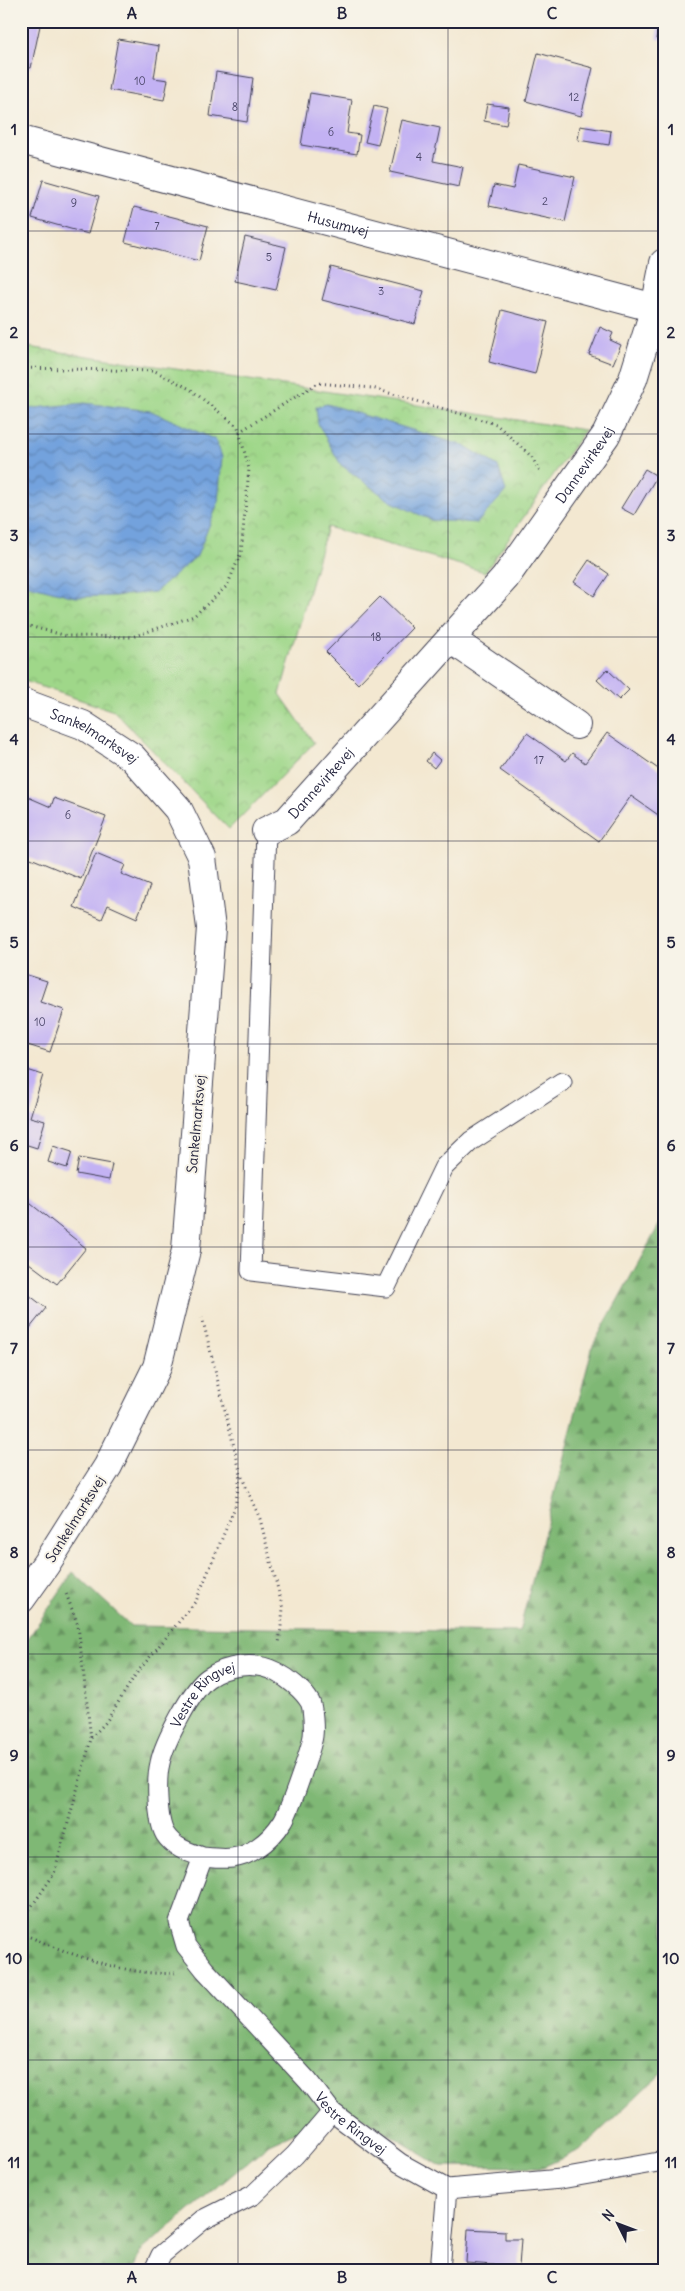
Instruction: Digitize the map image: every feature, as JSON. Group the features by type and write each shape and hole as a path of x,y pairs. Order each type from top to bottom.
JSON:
{"street":[{"name":"Husumvej","path":"21,140 655,308"},
{"name":"Dannevirkevej","path":"266,831 287,821 452,640 505,578 557,506 606,435 633,379 655,308 664,263"},
{"path":"452,640 576,725"},
{"name":"Sankelmarksvej","path":"21,702 83,725 132,756 178,809 202,858 212,928 186,1250 157,1367 108,1466 46,1564 21,1599"}],"lane":[{"path":"266,831 251,1272 386,1287 444,1167 471,1141 562,1082"},
{"name":"Vestre Ringvej","path":"242,1665 261,1667 276,1672 292,1682 310,1703 313,1736 284,1820 273,1836 256,1850 232,1860 203,1857 177,1847 165,1833 159,1808 160,1763 176,1725 194,1691 207,1678 224,1670 242,1665"},
{"name":"Vestre Ringvej","path":"203,1857 179,1922 186,1946 205,1970 308,2081 332,2112 400,2163 447,2189"},
{"path":"154,2270 161,2255 203,2220 253,2195 295,2155 332,2112"},
{"path":"440,2270 447,2189 562,2179 664,2161"}],"path":[{"path":"21,368 155,371 190,389 238,427 249,469 242,553 227,586 194,616 132,637 67,636 21,624"},
{"path":"239,432 318,382 372,388 496,424 532,457 557,506"},
{"path":"202,1316 241,1475 260,1519 283,1609 276,1672"},
{"path":"91,1739 106,1722 136,1674 196,1601 235,1507 241,1475"},
{"path":"21,1922 54,1874 91,1739 78,1625 67,1593 46,1564"},
{"path":"21,1933 95,1961 156,1975 205,1970"}],"green space":[{"path":"21,346 585,430 485,572 327,527 280,694 314,743 229,829 114,711 21,680"},
{"path":"664,1216 664,2070 580,2150 543,2167 441,2166 347,2108 269,2144 141,2251 134,2270 21,2270 21,1649 73,1572 131,1626 519,1632 593,1345"}],"water":[{"path":"85,403 151,411 216,440 222,457 218,503 197,556 155,592 75,597 21,583 21,411 24,409"},
{"path":"327,404 465,446 498,466 506,491 477,523 431,520 390,501 341,465 318,424 316,407"}],"building":[{"path":"21,21 41,21 31,68 21,66"},
{"path":"659,21 664,21 664,40 656,39"},
{"path":"118,39 159,46 154,78 168,80 164,100 109,90"},
{"path":"538,53 593,68 581,116 526,101"},
{"path":"216,72 253,78 247,122 210,116"},
{"path":"310,93 352,100 347,133 360,135 357,154 301,145"},
{"path":"487,104 509,107 506,125 484,121"},
{"path":"374,106 387,109 378,145 365,142"},
{"path":"402,120 440,128 433,161 463,167 459,187 390,172"},
{"path":"580,126 611,131 609,145 578,140"},
{"path":"518,165 575,177 565,222 489,206 494,185 513,189"},
{"path":"43,180 99,196 88,234 32,218"},
{"path":"134,207 208,226 199,261 125,242"},
{"path":"245,237 286,247 276,290 235,281"},
{"path":"331,267 424,291 415,324 322,300"},
{"path":"502,310 548,322 535,374 489,362"},
{"path":"600,327 613,333 610,340 621,345 613,364 589,355"},
{"path":"645,469 657,476 634,515 621,508"},
{"path":"589,560 609,574 594,596 574,582"},
{"path":"380,597 412,628 358,684 326,652"},
{"path":"607,669 629,690 619,700 597,680"},
{"path":"527,733 566,761 572,753 585,763 607,733 664,773 664,819 631,796 599,841 500,770"},
{"path":"432,753 440,760 434,768 426,761"},
{"path":"21,794 51,807 54,798 106,817 81,879 21,854"},
{"path":"96,853 125,865 121,874 150,886 137,918 108,905 102,919 74,907"},
{"path":"21,973 47,981 40,1002 64,1010 50,1052 21,1043"},
{"path":"21,1068 43,1075 30,1117 45,1121 37,1148 21,1143"},
{"path":"53,1146 72,1152 67,1168 48,1162"},
{"path":"79,1158 112,1164 109,1180 76,1174"},
{"path":"21,1196 86,1248 57,1284 21,1257"},
{"path":"21,1289 46,1308 21,1339"},
{"path":"468,2229 505,2231 505,2239 521,2239 519,2267 466,2263"}]}
